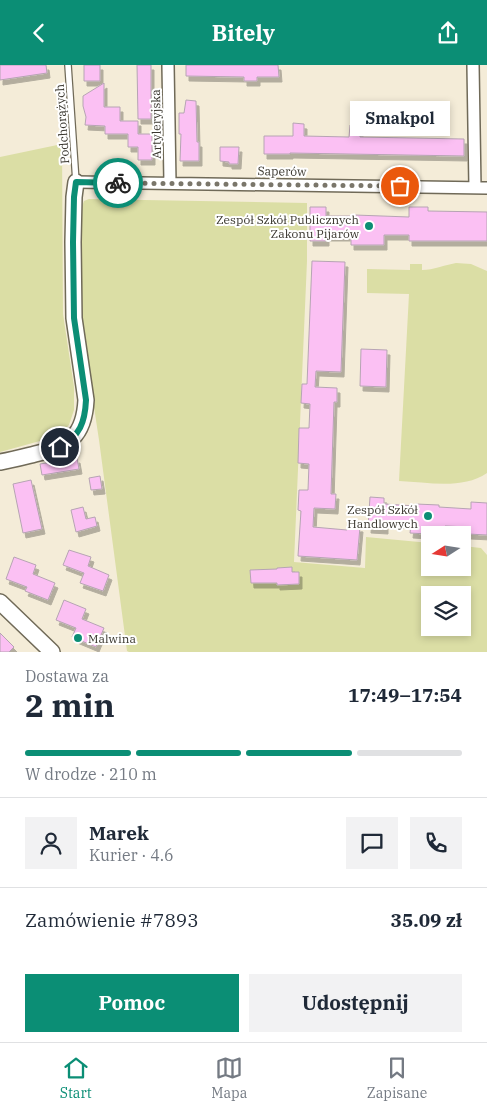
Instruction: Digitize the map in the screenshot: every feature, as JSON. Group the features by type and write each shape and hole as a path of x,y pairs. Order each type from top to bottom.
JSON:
{"street":[{"name":"Artyleryjska","path":"168,65 170,183"},
{"path":"473,65 475,188"},
{"name":"Saperów","path":"76,182 487,188"},
{"path":"0,462 60,447 74,437 81,427 86,413 86,400 74,318 73,248 76,182"},
{"path":"0,603 52,652"}],"lane":[{"name":"Podchorążych","path":"68,65 76,182"}],"green space":[{"path":"62,144 63,314 74,387 74,410 69,425 58,436 0,452 0,157"},
{"path":"89,199 307,203 307,261 294,562 365,568 366,537 421,542 421,576 471,576 471,547 481,548 487,555 487,652 127,651 99,440 80,315 81,209 84,201"},
{"path":"456,263 471,264 487,271 487,473 467,482 456,483 399,481 409,294 367,293 367,269 410,270 410,264 422,264 422,270 426,270"}],"building":[{"path":"0,65 46,65 47,73 0,80"},
{"path":"84,65 100,65 100,81 84,81"},
{"path":"137,65 151,65 151,119 138,119"},
{"path":"186,65 278,65 279,77 257,77 257,81 244,81 244,77 186,76"},
{"path":"104,83 104,107 120,107 120,121 138,121 138,134 152,134 152,160 138,160 138,147 128,147 128,134 105,134 105,126 85,125 86,117 83,96"},
{"path":"186,100 196,101 199,161 180,161 181,134 179,134 179,113 184,113"},
{"path":"421,108 421,116 390,116 390,109"},
{"path":"293,123 304,124 304,136 349,137 350,125 360,126 360,137 464,139 464,156 264,154 264,136 293,136"},
{"path":"220,147 239,147 238,164 220,161"},
{"name":"Zespół Szkół Publicznych Zakonu Pijarów","path":"310,207 326,207 326,216 409,217 409,207 428,207 428,211 487,212 487,241 409,241 409,235 384,235 384,245 351,245 351,236 326,236 326,241 310,241"},
{"path":"312,261 345,262 341,372 316,371 315,387 337,388 337,402 334,402 331,494 336,494 335,509 314,508 313,527 347,530 348,526 360,527 357,560 298,556 301,511 298,510 299,490 308,490 309,464 298,463 299,428 309,428 310,404 301,403 302,384 307,384"},
{"path":"361,349 387,350 386,387 360,386"},
{"path":"77,458 79,469 42,475 40,464"},
{"path":"100,476 102,489 91,490 89,478"},
{"path":"31,480 42,529 23,533 13,484"},
{"name":"Zespół Szkół Handlowych","path":"370,497 384,498 384,504 439,505 439,507 471,509 471,502 487,503 487,535 471,534 471,526 421,526 421,534 410,533 411,524 385,522 385,529 368,528"},
{"path":"83,507 86,519 95,517 97,526 76,532 71,510"},
{"path":"69,550 91,557 88,566 109,575 103,591 80,583 84,573 63,565"},
{"path":"14,557 36,565 33,574 55,583 48,600 25,591 27,587 6,579"},
{"path":"292,567 292,572 299,572 299,584 251,583 250,570"},
{"path":"64,600 86,609 82,619 104,628 96,647 72,637 76,628 56,620"},
{"path":"0,633 14,647 9,652 0,652"}],"way so far":[{"path":"118,183 400,186"}],"place":[{"name":"Smakpol","path":"400,186"},
{"name":"Zespół Szkół Publicznych Zakonu Pijarów","path":"369,226"},
{"name":"Zespół Szkół Handlowych","path":"428,516"},
{"name":"Malwina","path":"78,638"}],"route":[{"path":"60,447 74,437 81,427 86,413 86,400 74,318 73,242 76,182 118,183"}]}
